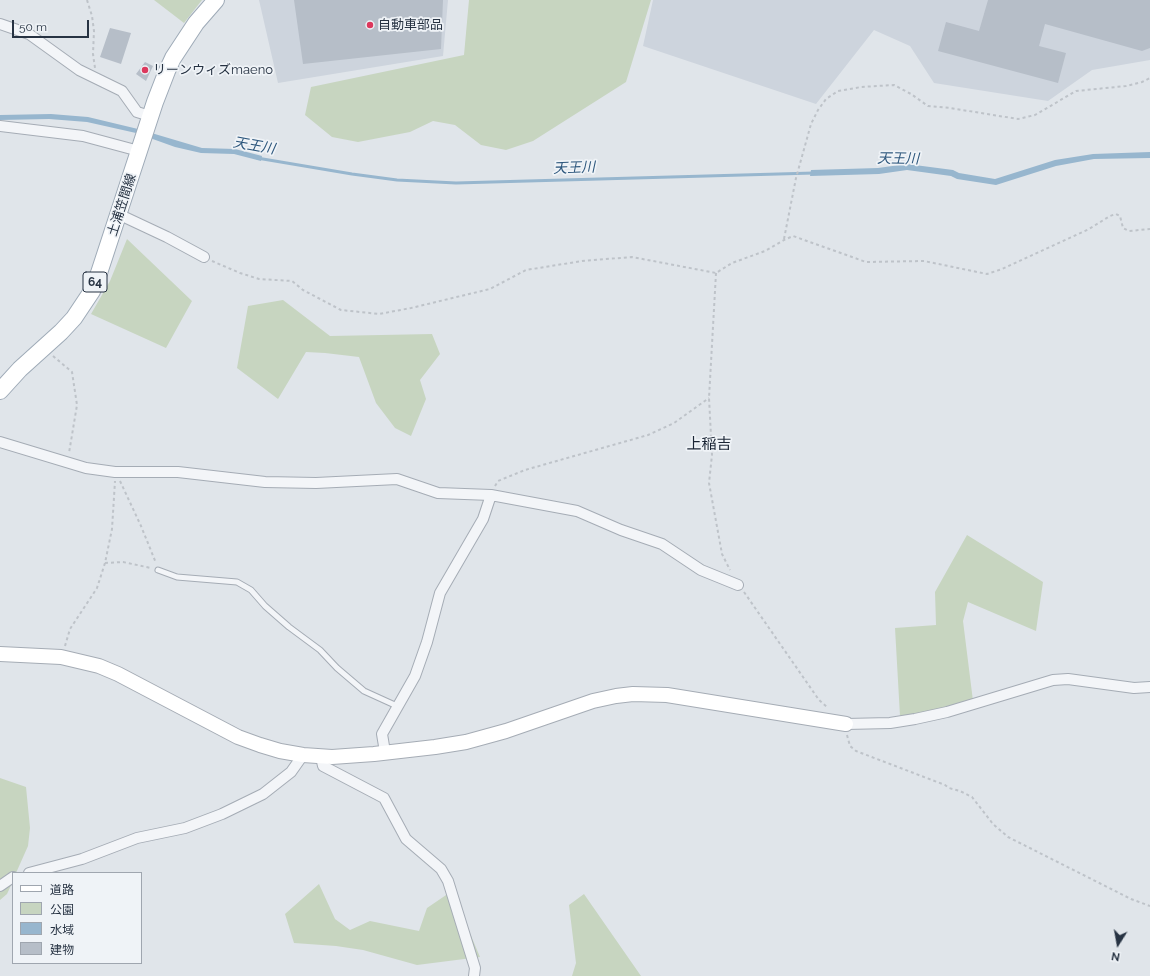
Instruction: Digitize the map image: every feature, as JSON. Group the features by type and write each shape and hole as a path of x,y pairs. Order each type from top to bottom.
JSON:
{"main road":[{"name":"土浦笠間線","path":"2,385 44,348 74,318 92,290 99,274 161,85 173,58 196,23 216,0"}],"street":[{"path":"0,24 29,34 74,66 96,79 111,84 122,91 137,112 149,121"},
{"path":"0,126 84,136 141,147"},
{"path":"118,214 168,237 204,257"},
{"path":"0,442 86,468 115,472 178,472 272,482 316,483 397,479 438,493 491,495 576,511 621,530 662,544 700,570 738,585"},
{"path":"385,752 382,734 415,676 427,642 440,593 483,519 491,495"},
{"path":"0,654 61,657 99,666 118,674 238,737 280,751 321,757 338,757 435,747 466,742 506,731 593,701 633,694 667,695 846,724 890,723 915,719 947,712 1053,680 1068,679 1134,688 1150,687"},
{"path":"33,872 82,859 137,838 185,828 222,814 263,794 291,772 303,755"},
{"path":"321,757 323,766 384,798 406,839 441,869 448,881 475,968 474,976"},
{"path":"0,886 12,878"}],"lane":[{"path":"158,570 177,577 237,582 252,590 265,606 289,628 320,650 337,668 364,691 397,706"}],"path":[{"path":"87,0 92,16 94,30 92,54 96,79"},
{"path":"784,240 796,178 811,124 818,110 826,99 838,91 861,87 894,85 911,94 928,106 1018,119 1036,115 1076,91 1126,86 1142,82 1150,78"},
{"path":"204,257 240,273 260,279 292,281 303,290 340,310 379,314 490,289 526,270 582,261 632,257 716,273 732,263 765,251 793,236 866,262 924,262 987,274 1002,269 1089,229 1116,214 1120,216 1124,228 1129,231 1150,229"},
{"path":"716,273 709,398 712,455 709,483 722,554 738,585 748,596 819,700 830,710"},
{"path":"44,348 72,372 77,405 67,462"},
{"path":"491,495 498,481 525,470 648,435 674,423 709,398"},
{"path":"61,657 70,628 97,588 105,563 112,529 115,472"},
{"path":"115,472 141,526 158,570"},
{"path":"105,563 123,562 158,570"},
{"path":"846,724 847,737 850,746 856,751 897,768 945,785 972,797 993,824 1008,837 1131,899 1150,906"}],"shaded area":[{"name":"自動車部品","path":"259,0 448,0 443,56 278,83"},
{"path":"653,0 1150,0 1150,60 1092,70 1048,101 934,83 910,46 874,30 816,104 643,46"}],"green space":[{"path":"154,0 202,0 184,23"},
{"path":"469,0 651,0 626,82 533,141 506,150 481,145 455,125 433,121 410,132 358,142 332,137 305,115 311,87 464,55"},
{"path":"127,239 192,301 166,348 91,314 110,281"},
{"path":"283,300 330,336 432,334 440,354 420,380 426,399 411,436 395,428 376,403 359,357 306,352 278,399 237,368 248,306"},
{"path":"967,535 1043,582 1036,631 968,602 963,621 973,701 942,710 900,716 895,628 936,625 935,592"},
{"path":"0,778 26,787 30,828 28,846 16,872 12,872 12,883 7,894 0,900"},
{"path":"319,884 335,919 350,930 370,921 419,931 427,908 452,891 480,957 417,965 363,950 336,946 294,943 285,914"},
{"path":"584,894 641,976 572,976 576,963 569,905"}],"water":[{"path":"51,114 88,117 138,129 202,148 235,149 262,156 261,161 234,154 201,153 175,147 136,133 87,122 49,119 0,120 0,115"},
{"path":"1150,152 1150,158 1094,159 1056,166 996,185 957,179 951,176 907,170 879,174 810,176 811,170 878,168 907,164 953,170 959,173 995,179 1055,160 1093,154"}],"building":[{"name":"自動車部品","path":"294,0 443,0 441,49 303,64"},
{"path":"988,0 1150,0 1150,48 1142,51 1045,24 1039,46 1066,53 1058,83 938,51 946,22 979,31"},
{"path":"110,28 131,33 121,64 100,57"},
{"name":"リーンウィズmaeno","path":"145,62 153,66 146,81 136,74"}],"waterway":[{"name":"天王川","path":"257,158 397,180 456,183 814,173"}],"place":[{"name":"自動車部品","path":"370,25"},
{"name":"リーンウィズmaeno","path":"145,70"}],"district":[{"name":"上稲吉","path":"709,444"}]}
